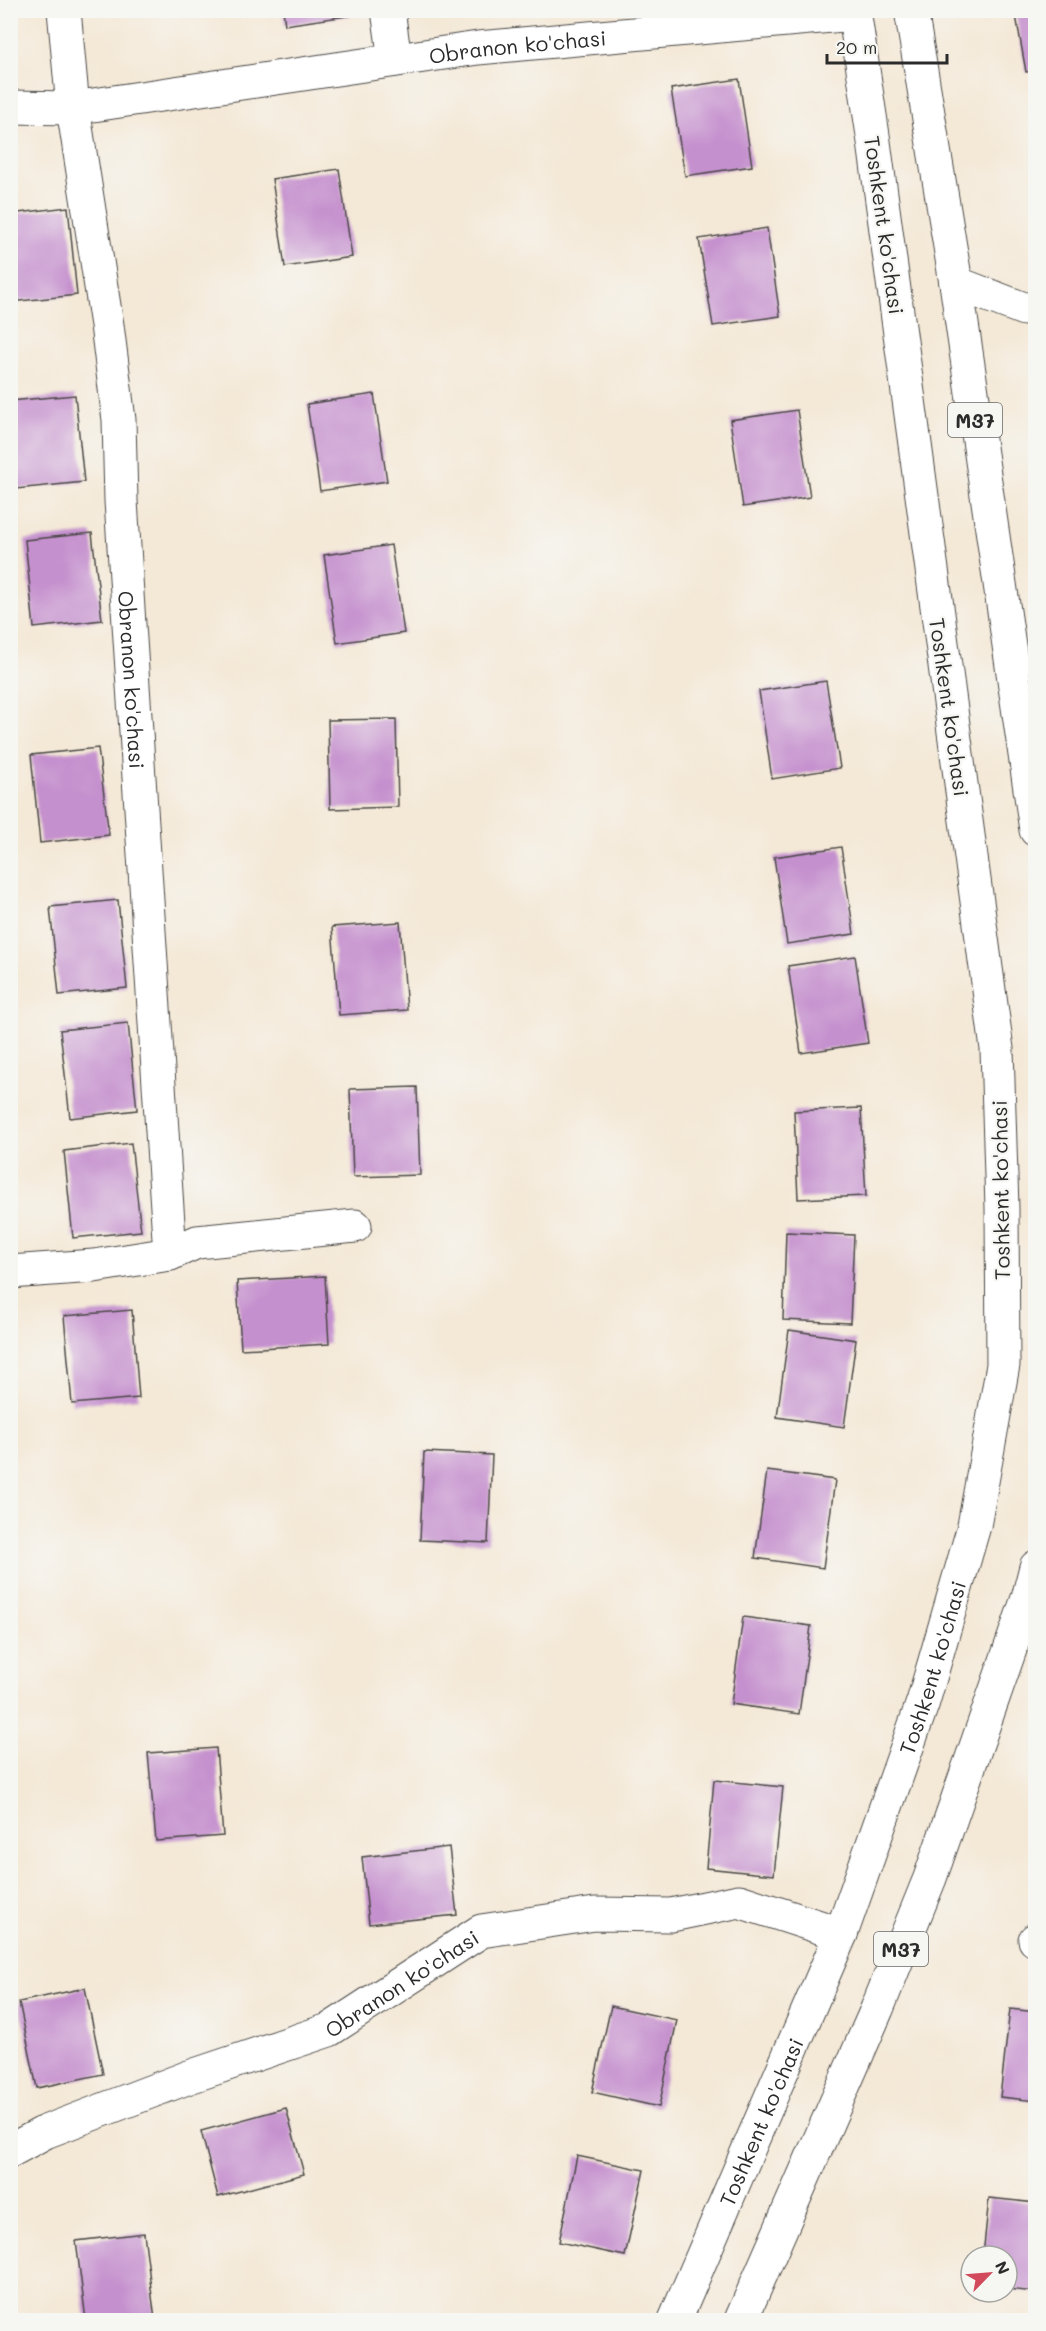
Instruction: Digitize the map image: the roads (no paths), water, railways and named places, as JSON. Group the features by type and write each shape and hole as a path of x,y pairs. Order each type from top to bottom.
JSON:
{"main road":[{"name":"Obranon ko'chasi","path":"64,10 73,108 119,420 121,501 170,1254"},
{"path":"388,10 395,60"},
{"name":"M37","path":"910,10 956,284 1035,830"},
{"name":"Obranon ko'chasi","path":"10,107 73,108 478,48 854,12"},
{"name":"Toshkent ko'chasi","path":"675,2320 841,1934 923,1702 974,1526 1003,1365 1002,1209 997,1049 874,142 854,12"},
{"path":"956,284 1024,309 1035,309"},
{"path":"10,1272 94,1266 170,1254 196,1242 355,1226"},
{"name":"M37","path":"741,2320 877,2009 930,1878 1028,1598 1035,1566"},
{"name":"Obranon ko'chasi","path":"10,2151 45,2132 189,2077 329,2030 481,1931 595,1914 671,1914 739,1901 841,1934"}]}
